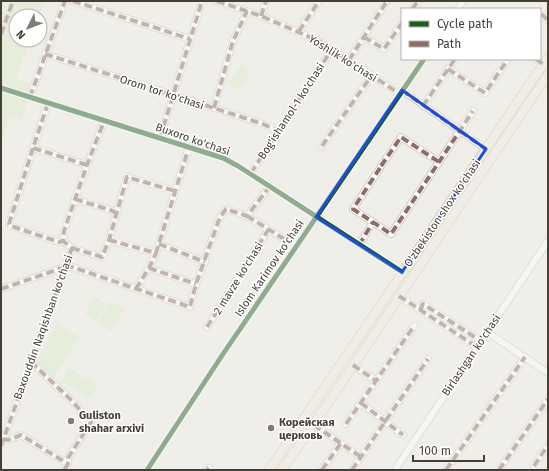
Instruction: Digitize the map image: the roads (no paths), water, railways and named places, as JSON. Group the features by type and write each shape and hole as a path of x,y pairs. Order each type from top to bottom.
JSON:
{"main road":[{"name":"O'zbekiston shox ko'chasi","path":"269,470 486,149 540,61 548,56"},
{"name":"O'zbekiston shox ko'chasi","path":"282,470 314,425 480,173 548,75"}],"street":[{"path":"30,97 66,1"},
{"path":"73,1 190,40"},
{"path":"160,138 202,1"},
{"name":"Yoshlik ko'chasi","path":"217,1 261,16 299,31 319,41 423,106 486,149"},
{"path":"261,16 266,1"},
{"path":"299,31 320,1"},
{"path":"349,60 387,1"},
{"path":"214,108 233,41 247,11"},
{"path":"541,14 548,20"},
{"path":"364,37 384,49 401,24"},
{"name":"Bog'ishamol-1 ko'chasi","path":"251,174 332,49"},
{"name":"Orom tor ko'chasi","path":"45,54 263,124 278,131"},
{"name":"Islom Karimov ko'chasi","path":"147,470 316,217 423,60"},
{"path":"423,106 454,60"},
{"path":"448,69 485,93 507,60"},
{"path":"322,146 372,75"},
{"name":"Buxoro ko'chasi","path":"1,88 223,158 270,186 402,272"},
{"path":"48,103 9,224 11,226 59,242 63,241"},
{"path":"439,162 401,137 353,209 391,234 460,131 473,111"},
{"name":"Baxouddin Naqishban ko'chasi","path":"1,446 72,248 63,241 64,231 104,121"},
{"path":"136,290 150,268 156,253 189,147"},
{"path":"33,148 87,165"},
{"path":"72,248 102,257 109,240 126,177 175,191"},
{"path":"247,216 270,186"},
{"path":"75,199 113,211 116,214"},
{"name":"2 mavze ko'chasi","path":"65,266 190,307 196,284 220,217 226,209 247,216 284,239"},
{"path":"359,245 373,222"},
{"name":"2 mavze ko'chasi","path":"207,327 268,230"},
{"path":"109,240 156,253"},
{"name":"Birlashgan ko'chasi","path":"395,470 548,241"},
{"path":"159,244 204,262"},
{"path":"1,289 65,266"},
{"path":"150,268 196,284"},
{"path":"399,296 477,347"},
{"path":"420,310 424,304 481,341"},
{"path":"346,424 414,326"},
{"path":"486,332 548,373"},
{"path":"446,470 525,357"},
{"path":"352,470 428,358"},
{"path":"31,362 91,420 68,458 68,464 64,470"},
{"path":"353,365 376,381"},
{"path":"499,470 548,399"},
{"path":"361,403 403,435"},
{"path":"314,425 362,457"},
{"path":"3,439 8,440 21,435 68,464"},
{"path":"322,470 341,443"},
{"path":"534,466 548,445"}],"place":[{"name":"Guliston shahar arxivi","path":"71,421"},
{"name":"Корейская церковь","path":"271,428"}]}
